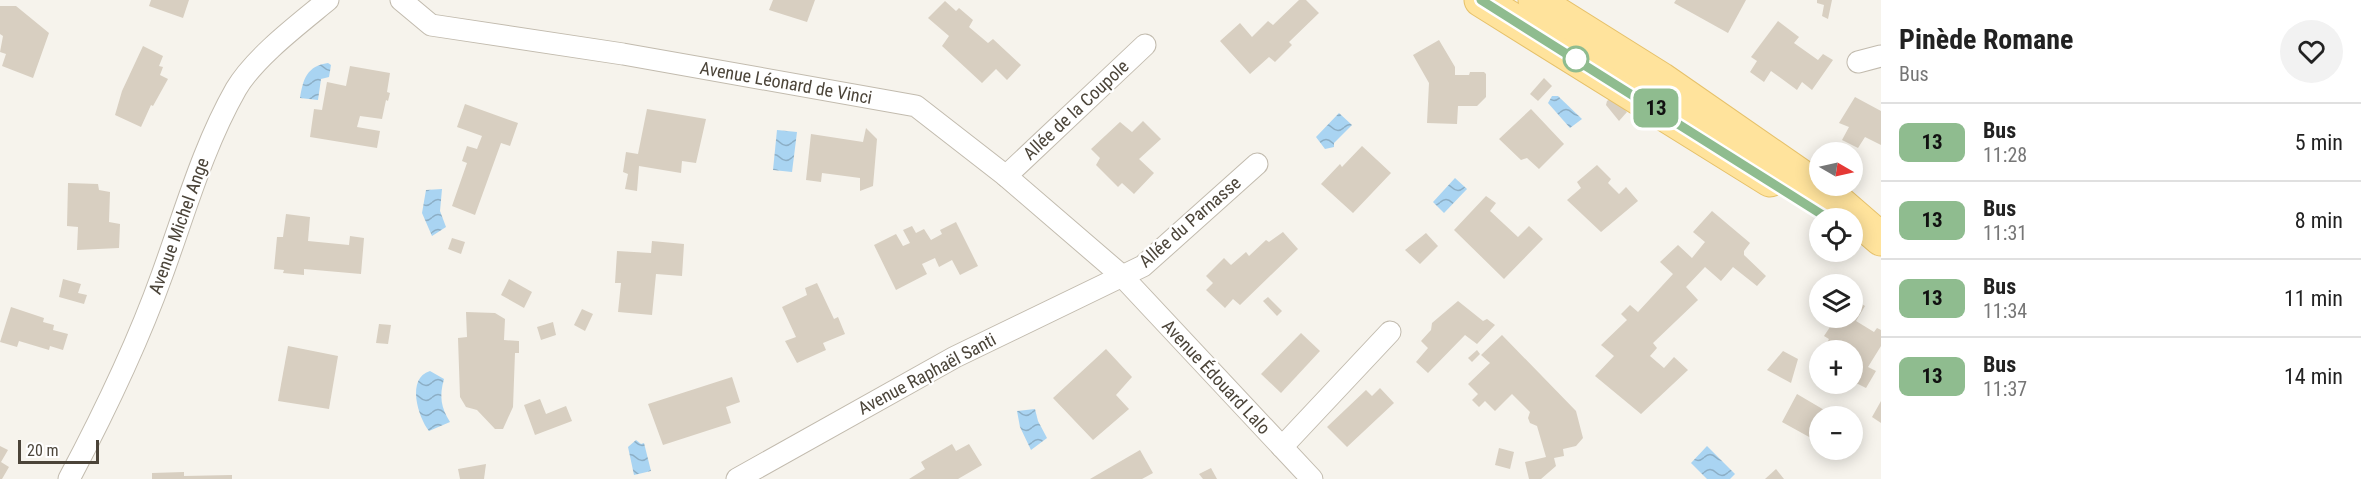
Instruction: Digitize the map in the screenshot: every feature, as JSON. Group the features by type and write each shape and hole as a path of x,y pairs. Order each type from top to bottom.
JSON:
{"main road":[{"path":"1481,0 1512,6 1661,79 1838,201 1881,239"},
{"path":"1512,6 1813,208"},
{"path":"1863,239 1881,250"}],"street":[{"name":"Avenue Michel Ange","path":"69,479 104,413 162,278 197,171 237,87 272,47 328,0"},
{"name":"Avenue Léonard de Vinci","path":"401,0 431,25 634,56 916,106 1006,176 1121,275"},
{"name":"Allée de la Coupole","path":"1006,176 1145,45"},
{"path":"1858,63 1881,56"},
{"name":"Allée du Parnasse","path":"1121,275 1143,266 1257,164"},
{"name":"Avenue Édouard Lalo","path":"1121,275 1312,479"},
{"name":"Avenue Raphaël Santi","path":"737,479 955,357 1121,275"},
{"path":"1282,447 1390,332"}],"water":[{"path":"328,63 331,65 329,77 321,79 318,100 300,98 307,74 315,67"},
{"path":"1552,96 1558,96 1582,119 1570,128 1548,103"},
{"path":"1339,113 1352,125 1334,143 1334,147 1325,149 1316,137"},
{"path":"777,130 797,132 792,172 773,170"},
{"path":"1455,178 1467,189 1444,213 1433,202"},
{"path":"442,189 440,211 446,227 432,236 422,213 426,190"},
{"path":"430,371 444,379 442,402 450,422 429,431 418,408 416,389 418,381"},
{"path":"1035,409 1038,421 1047,438 1031,450 1020,427 1017,411"},
{"path":"636,440 641,444 644,443 651,471 634,475 628,447"},
{"path":"1707,446 1735,474 1730,479 1707,479 1691,463"}],"building":[{"path":"151,0 189,0 183,18 149,6"},
{"path":"773,0 815,0 807,22 769,10"},
{"path":"1299,0 1306,0 1319,13 1289,42 1292,45 1275,62 1269,57 1250,74 1220,41 1240,23 1252,37 1268,21 1273,25"},
{"path":"1676,0 1746,0 1728,33 1674,3"},
{"path":"1817,0 1832,0 1828,19 1822,16 1824,5 1817,3"},
{"path":"945,1 956,11 959,8 973,20 969,27 988,43 993,39 1021,65 1007,80 996,69 982,83 942,46 949,36 928,18"},
{"path":"0,6 16,6 49,33 33,78 2,66 6,54 0,52 3,36 0,34"},
{"path":"1778,21 1799,37 1794,43 1818,60 1823,54 1833,60 1812,90 1802,82 1797,90 1771,71 1764,82 1750,72 1757,61 1751,57"},
{"path":"1439,40 1455,67 1455,75 1469,75 1470,72 1486,74 1486,97 1477,106 1458,106 1457,124 1427,123 1429,83 1413,55"},
{"path":"143,46 163,56 159,66 163,67 160,75 168,79 153,106 151,105 141,127 115,115 122,91"},
{"path":"350,66 390,73 387,92 390,93 382,119 360,116 357,127 380,131 377,148 310,137 314,109 322,110 327,82 346,86"},
{"path":"1544,78 1552,86 1538,101 1530,94"},
{"path":"1613,97 1627,112 1619,121 1606,105 1607,101"},
{"path":"1855,97 1881,111 1881,145 1865,137 1862,142 1842,140 1849,127 1839,123"},
{"path":"465,104 518,123 510,146 501,143 475,215 452,206 467,163 462,161 467,146 477,149 482,136 457,127"},
{"path":"647,109 706,119 696,163 682,161 681,173 639,166 637,191 625,189 628,174 623,172 626,152 638,154"},
{"path":"1531,109 1564,144 1539,169 1527,158 1521,160 1499,139"},
{"path":"1143,121 1161,139 1139,159 1154,173 1134,194 1122,183 1118,187 1096,165 1100,158 1091,149 1120,122 1132,132"},
{"path":"866,128 877,139 873,186 860,191 860,178 822,173 821,182 806,180 811,134 863,142"},
{"path":"1362,146 1391,173 1353,213 1321,184 1340,164 1342,167"},
{"path":"1597,165 1611,179 1608,183 1619,194 1626,187 1638,201 1601,232 1567,200 1581,188 1577,182"},
{"path":"68,183 98,184 99,190 110,192 109,222 120,224 119,248 77,250 78,227 67,226"},
{"path":"1486,196 1496,203 1490,211 1518,237 1529,226 1543,239 1504,279 1454,230"},
{"path":"1712,211 1750,243 1744,255 1766,276 1757,286 1733,267 1721,281 1705,267 1686,287 1698,300 1653,343 1657,348 1650,356 1664,368 1674,357 1688,370 1641,414 1595,376 1614,356 1601,345 1627,320 1621,314 1630,305 1638,312 1673,274 1660,262 1678,245 1692,258 1705,242 1693,232"},
{"path":"286,214 310,217 308,241 349,245 350,236 364,238 361,274 304,269 304,275 283,273 284,270 274,269 277,237 283,237"},
{"path":"956,222 978,266 960,275 952,260 939,267 935,258 922,264 927,274 896,290 874,245 896,234 903,246 910,243 903,230 912,226 916,233 924,229 931,240 942,234 940,230"},
{"path":"1283,232 1298,249 1240,305 1233,299 1225,308 1206,290 1213,283 1206,276 1224,258 1231,265 1246,252 1249,256 1266,240 1269,242"},
{"path":"1426,233 1438,246 1420,264 1405,250"},
{"path":"452,238 465,242 461,254 448,249"},
{"path":"652,241 684,244 682,276 656,274 652,315 618,312 621,283 615,283 617,251 651,253"},
{"path":"63,279 81,284 78,293 87,295 84,304 59,297"},
{"path":"509,279 532,292 524,308 501,295"},
{"path":"817,283 834,319 838,317 845,334 823,343 826,350 797,363 785,341 796,337 782,307 807,295 805,288"},
{"path":"1268,297 1282,311 1277,316 1263,301"},
{"path":"1458,301 1483,321 1487,319 1495,325 1477,344 1465,335 1428,373 1416,362 1428,348 1421,341 1431,330 1432,323"},
{"path":"11,307 44,318 43,322 54,325 53,330 68,334 63,350 50,346 49,350 19,341 17,347 0,342"},
{"path":"582,309 593,314 585,331 574,325"},
{"path":"466,312 495,313 505,319 504,340 519,341 519,353 515,353 513,407 503,429 495,429 477,410 466,407 460,397 458,338 467,337"},
{"path":"553,322 556,335 541,340 537,327"},
{"path":"379,324 391,325 388,344 376,343"},
{"path":"1863,325 1874,332 1877,328 1881,330 1881,346 1868,367 1876,371 1866,388 1863,386 1863,340 1828,340 1824,336 1829,328 1863,328"},
{"path":"1301,333 1320,351 1281,393 1261,374"},
{"path":"1502,335 1576,411 1583,438 1576,446 1563,449 1564,456 1554,458 1556,466 1541,479 1529,479 1525,462 1546,457 1537,426 1530,423 1528,418 1530,412 1512,394 1495,411 1485,401 1479,407 1472,400 1478,394 1468,384 1490,363 1481,355"},
{"path":"288,346 338,356 329,409 278,401"},
{"path":"1106,349 1132,377 1116,395 1129,409 1093,440 1053,398"},
{"path":"1477,350 1480,354 1472,362 1468,358"},
{"path":"1783,351 1798,359 1791,383 1767,370"},
{"path":"732,377 740,402 726,407 731,423 663,445 648,404"},
{"path":"1380,388 1394,403 1347,447 1327,427 1366,390 1372,396"},
{"path":"1797,394 1817,406 1809,406 1809,437 1782,422"},
{"path":"540,399 546,414 566,406 572,421 535,435 524,405"},
{"path":"1881,401 1881,423 1872,417"},
{"path":"952,444 956,451 969,444 982,465 958,479 909,479 925,469 921,462"},
{"path":"0,446 8,450 1,462 9,467 2,479 0,479"},
{"path":"1499,448 1514,452 1510,469 1495,465"},
{"path":"1140,450 1153,473 1142,479 1090,479"},
{"path":"486,464 484,479 460,479 458,469"},
{"path":"1211,468 1217,479 1203,479 1199,474"},
{"path":"1776,469 1784,479 1765,479"},
{"path":"184,472 184,476 232,475 232,479 152,479 152,473"}],"bus line":[{"name":"13","path":"1481,0 1812,208"}]}
